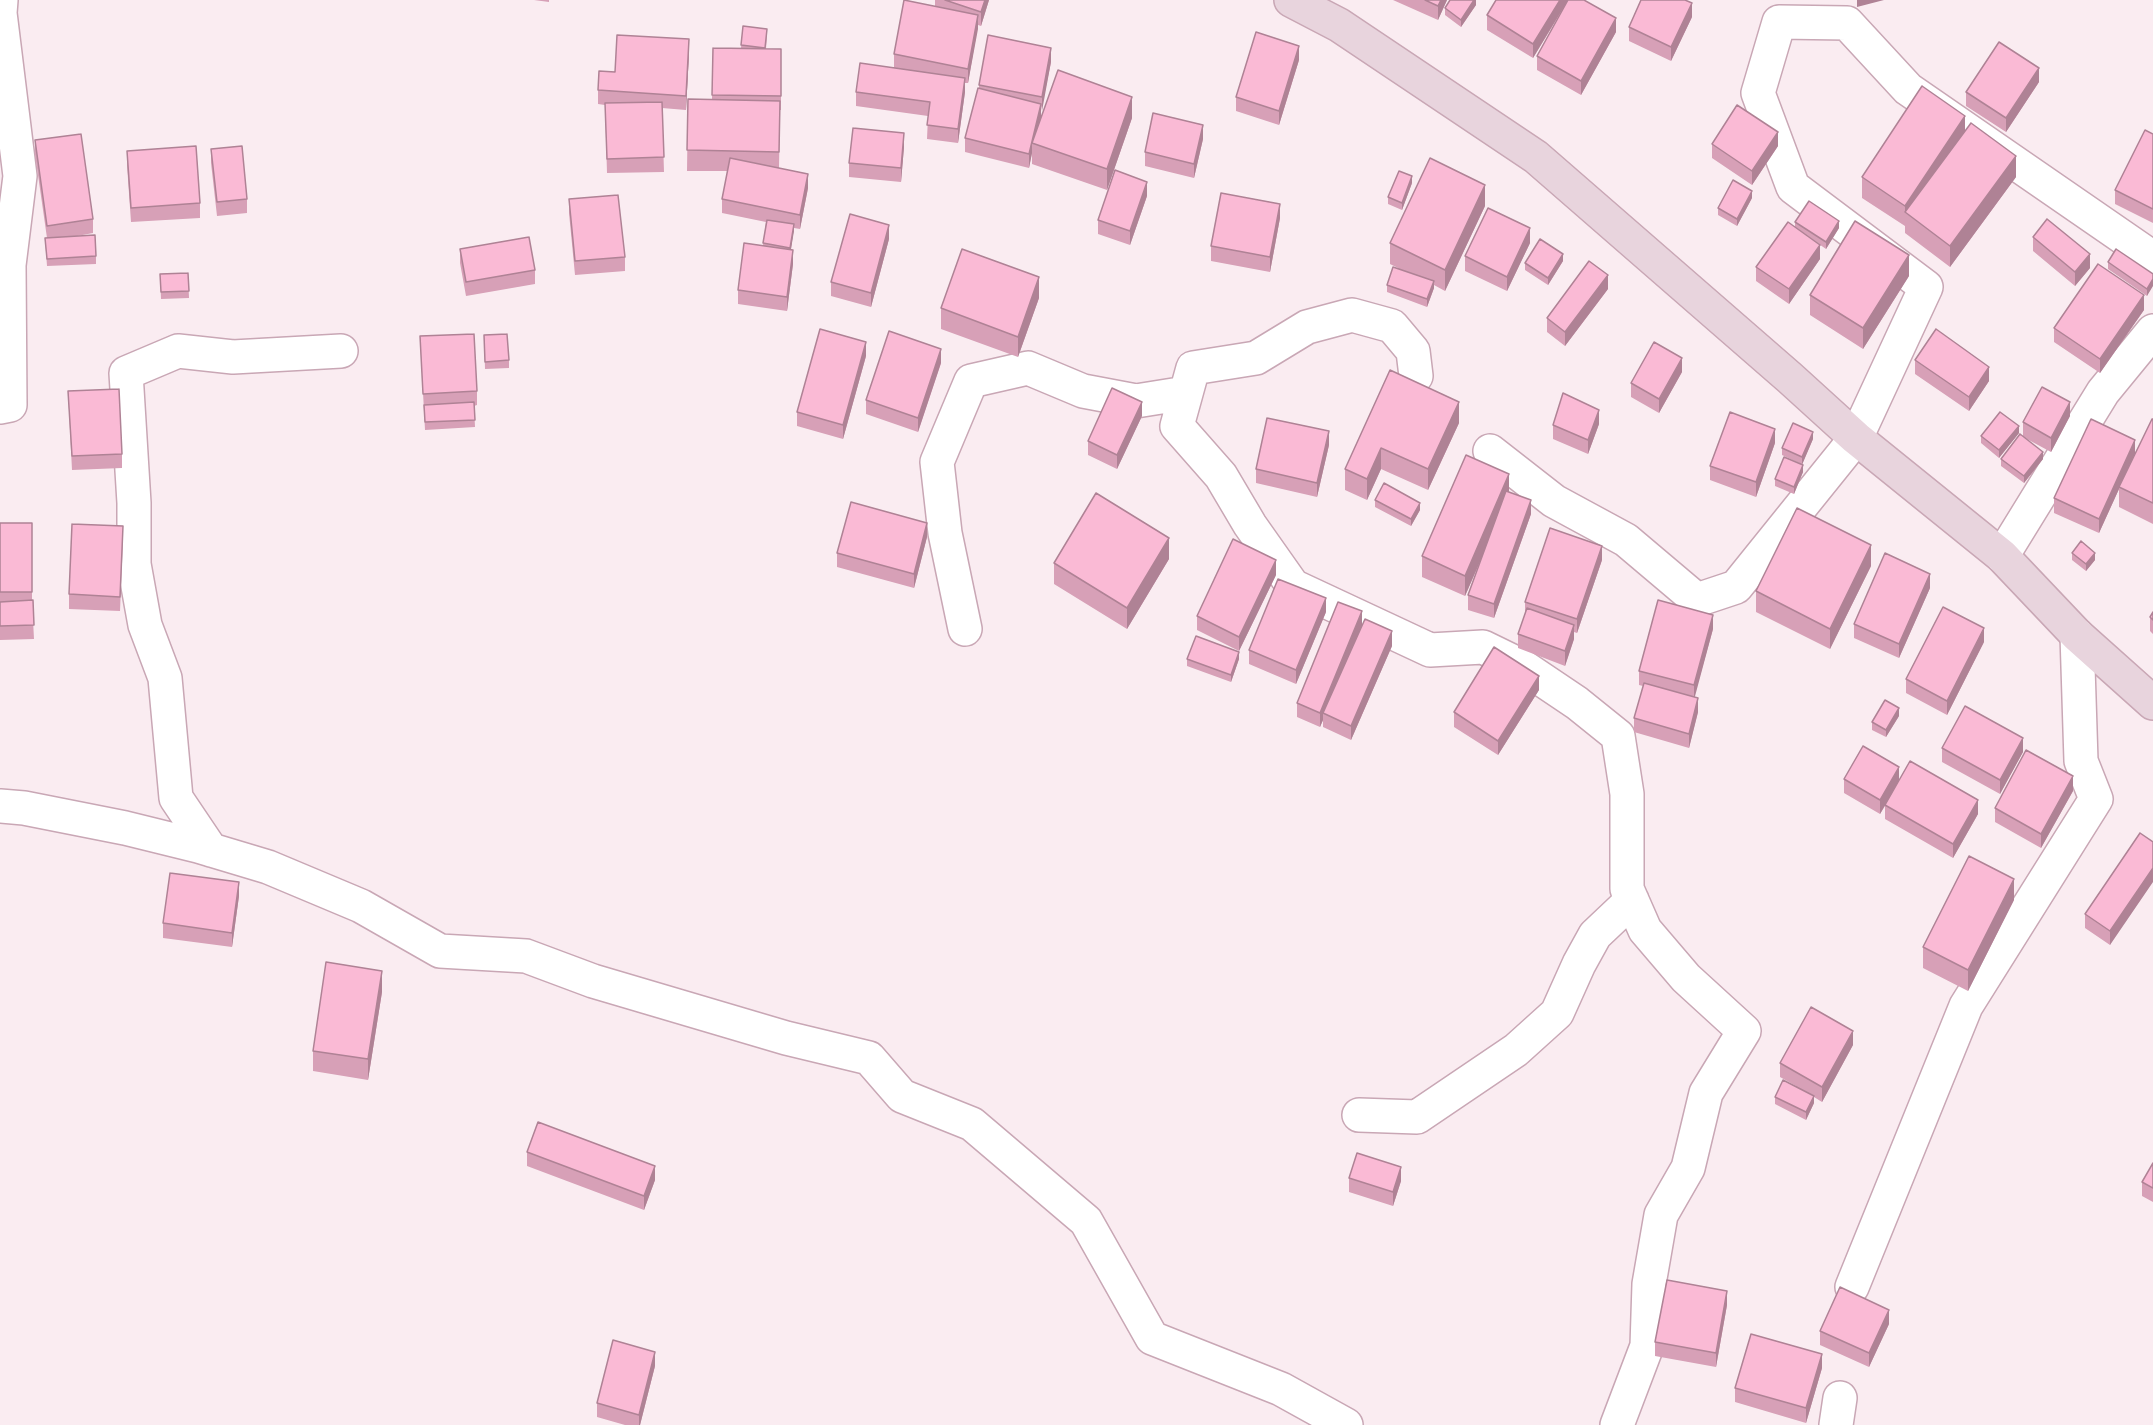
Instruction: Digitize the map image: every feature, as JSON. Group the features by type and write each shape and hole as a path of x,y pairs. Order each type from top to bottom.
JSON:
{"main road":[{"path":"1291,0 1339,25 1536,158 1856,438 2002,556 2077,636 2153,703"}],"street":[{"path":"0,407 10,405 9,265 20,176 1,0"},
{"path":"1490,451 1554,501 1626,540 1697,600 1736,587 1856,438 1926,287 1793,187 1758,93 1779,22 1847,23 1908,89 2153,258"},
{"path":"1416,376 1413,351 1392,326 1352,315 1307,327 1256,358 1193,368 1177,426 1221,476 1250,525 1293,586 1430,650 1483,647 1522,666 1577,703 1618,735 1627,794 1627,889 1645,930 1686,978 1743,1031 1706,1093 1688,1168 1662,1215 1649,1284 1647,1346 1617,1425"},
{"path":"2002,556 2103,392 2153,331"},
{"path":"211,850 176,798 165,678 145,625 134,564 134,503 126,373 178,351 233,357 341,351"},
{"path":"964,629 945,533 937,462 970,381 1028,368 1083,391 1136,401 1186,393"},
{"path":"1852,1287 1966,1006 2096,799 2081,761 2077,636"},
{"path":"0,806 24,808 125,828 268,867 361,906 440,951 526,956 593,981 786,1038 869,1058 902,1096 972,1124 1086,1221 1152,1338 1281,1389 1346,1425"},
{"path":"1359,1115 1417,1117 1516,1050 1557,1013 1595,935 1632,900"}],"building":[{"path":"904,0 978,15 968,69 894,54"},
{"path":"945,0 985,0 981,12"},
{"path":"1425,0 1441,0 1438,6"},
{"path":"1450,0 1474,0 1461,20 1445,8"},
{"path":"1496,0 1560,0 1533,44 1487,15"},
{"path":"1568,0 1584,0 1616,18 1581,81 1537,56"},
{"path":"1641,0 1685,0 1692,3 1671,47 1629,27"},
{"path":"743,26 767,29 765,48 741,45"},
{"path":"1256,32 1299,46 1279,111 1236,97"},
{"path":"617,35 689,39 686,96 598,90 599,71 615,72"},
{"path":"988,35 1051,48 1042,97 979,85"},
{"path":"1999,42 2039,68 2006,118 1966,92"},
{"path":"713,48 781,49 781,96 712,95"},
{"path":"860,63 965,78 958,129 927,125 930,102 856,92"},
{"path":"1058,70 1132,97 1107,169 1032,143"},
{"path":"1922,86 1965,116 1905,206 1862,177"},
{"path":"978,88 1041,104 1029,154 965,138"},
{"path":"688,99 780,101 779,152 687,150"},
{"path":"662,102 664,157 607,159 605,103"},
{"path":"1737,105 1778,132 1752,171 1712,144"},
{"path":"1153,113 1203,125 1194,164 1145,152"},
{"path":"1971,123 2016,156 1950,246 1905,212"},
{"path":"853,128 904,133 901,168 849,163"},
{"path":"2145,130 2153,134 2153,209 2115,190"},
{"path":"81,134 93,219 47,226 35,140"},
{"path":"196,146 200,203 131,208 127,151"},
{"path":"242,146 247,199 217,202 211,149"},
{"path":"730,158 808,174 800,215 722,199"},
{"path":"1430,158 1485,185 1445,270 1390,243"},
{"path":"1115,170 1147,182 1130,231 1098,220"},
{"path":"1399,171 1412,176 1402,203 1388,197"},
{"path":"1733,180 1752,191 1737,219 1718,208"},
{"path":"1221,193 1280,204 1270,257 1211,246"},
{"path":"618,195 625,257 575,261 569,199"},
{"path":"1809,201 1839,221 1826,242 1795,222"},
{"path":"1488,208 1530,228 1507,277 1465,256"},
{"path":"850,214 889,225 871,293 831,282"},
{"path":"2047,219 2090,254 2075,272 2033,237"},
{"path":"767,220 794,224 790,248 763,243"},
{"path":"1855,221 1909,255 1863,328 1810,295"},
{"path":"1788,222 1820,245 1789,289 1756,267"},
{"path":"95,235 96,256 47,259 45,238"},
{"path":"529,237 535,270 466,282 460,249"},
{"path":"1540,239 1563,254 1548,278 1525,263"},
{"path":"744,243 793,250 787,297 738,290"},
{"path":"962,249 1039,277 1018,337 941,308"},
{"path":"2116,249 2153,274 2153,279 2147,289 2108,262"},
{"path":"1589,261 1608,275 1565,332 1547,318"},
{"path":"2098,264 2144,295 2100,359 2054,328"},
{"path":"1393,267 1434,281 1427,299 1387,285"},
{"path":"188,273 189,291 161,292 160,274"},
{"path":"820,329 866,342 843,425 797,412"},
{"path":"1936,329 1989,367 1969,397 1915,360"},
{"path":"889,331 941,349 918,418 866,400"},
{"path":"474,334 477,391 423,394 420,336"},
{"path":"507,334 509,360 485,362 484,335"},
{"path":"1654,342 1682,358 1659,399 1631,383"},
{"path":"1390,370 1459,402 1428,469 1381,448 1367,479 1345,469"},
{"path":"2042,387 2070,402 2051,438 2023,422"},
{"path":"1112,388 1142,402 1117,455 1088,441"},
{"path":"119,389 122,454 72,456 68,391"},
{"path":"1563,393 1599,410 1588,440 1553,425"},
{"path":"474,402 475,420 425,422 424,405"},
{"path":"1730,412 1775,429 1756,482 1710,466"},
{"path":"2000,412 2019,426 1999,450 1981,436"},
{"path":"1267,418 1329,431 1317,483 1256,469"},
{"path":"2091,419 2135,440 2099,519 2054,498"},
{"path":"2153,419 2153,503 2119,487"},
{"path":"1793,423 1813,432 1802,457 1782,448"},
{"path":"2020,434 2043,452 2024,476 2001,459"},
{"path":"1466,455 1509,474 1465,576 1422,556"},
{"path":"1784,457 1803,465 1794,487 1775,479"},
{"path":"1384,483 1420,503 1411,519 1375,500"},
{"path":"1506,491 1531,500 1494,604 1468,595"},
{"path":"1096,493 1169,538 1127,608 1054,563"},
{"path":"851,502 927,523 914,574 837,553"},
{"path":"1797,508 1871,545 1830,629 1756,591"},
{"path":"0,523 32,523 32,592 0,592"},
{"path":"72,524 123,526 120,597 69,594"},
{"path":"1550,528 1602,546 1577,619 1525,602"},
{"path":"1233,539 1276,560 1239,637 1197,616"},
{"path":"2081,541 2095,553 2086,564 2072,553"},
{"path":"1885,553 1930,574 1899,644 1854,624"},
{"path":"1278,579 1326,598 1296,670 1249,650"},
{"path":"33,600 34,625 0,626 0,602"},
{"path":"1658,600 1713,615 1694,685 1639,671"},
{"path":"1338,602 1362,611 1320,713 1297,703"},
{"path":"1943,607 1984,628 1947,701 1906,679"},
{"path":"1527,608 1574,625 1565,651 1518,634"},
{"path":"1365,619 1392,631 1351,726 1323,713"},
{"path":"1196,636 1239,652 1231,675 1187,659"},
{"path":"1494,647 1539,676 1498,741 1454,712"},
{"path":"1644,683 1698,698 1689,734 1634,718"},
{"path":"1885,700 1899,708 1886,730 1872,722"},
{"path":"1965,706 2023,738 2000,780 1942,748"},
{"path":"1863,746 1899,767 1880,800 1844,779"},
{"path":"2026,750 2073,776 2041,834 1995,808"},
{"path":"1910,761 1978,800 1953,844 1885,805"},
{"path":"2140,833 2153,842 2153,868 2110,931 2085,914"},
{"path":"1969,856 2014,879 1968,970 1923,947"},
{"path":"170,873 239,882 232,933 163,923"},
{"path":"326,962 382,971 368,1059 313,1051"},
{"path":"1811,1007 1853,1031 1822,1087 1780,1063"},
{"path":"1783,1080 1814,1096 1806,1112 1775,1097"},
{"path":"538,1122 655,1166 644,1196 527,1152"},
{"path":"1357,1153 1401,1167 1393,1192 1349,1178"},
{"path":"2153,1163 2153,1188 2142,1182"},
{"path":"1667,1280 1727,1291 1716,1353 1655,1342"},
{"path":"1840,1287 1889,1310 1869,1353 1820,1331"},
{"path":"1751,1334 1822,1354 1806,1408 1735,1388"},
{"path":"613,1340 655,1352 639,1415 597,1403"}]}
